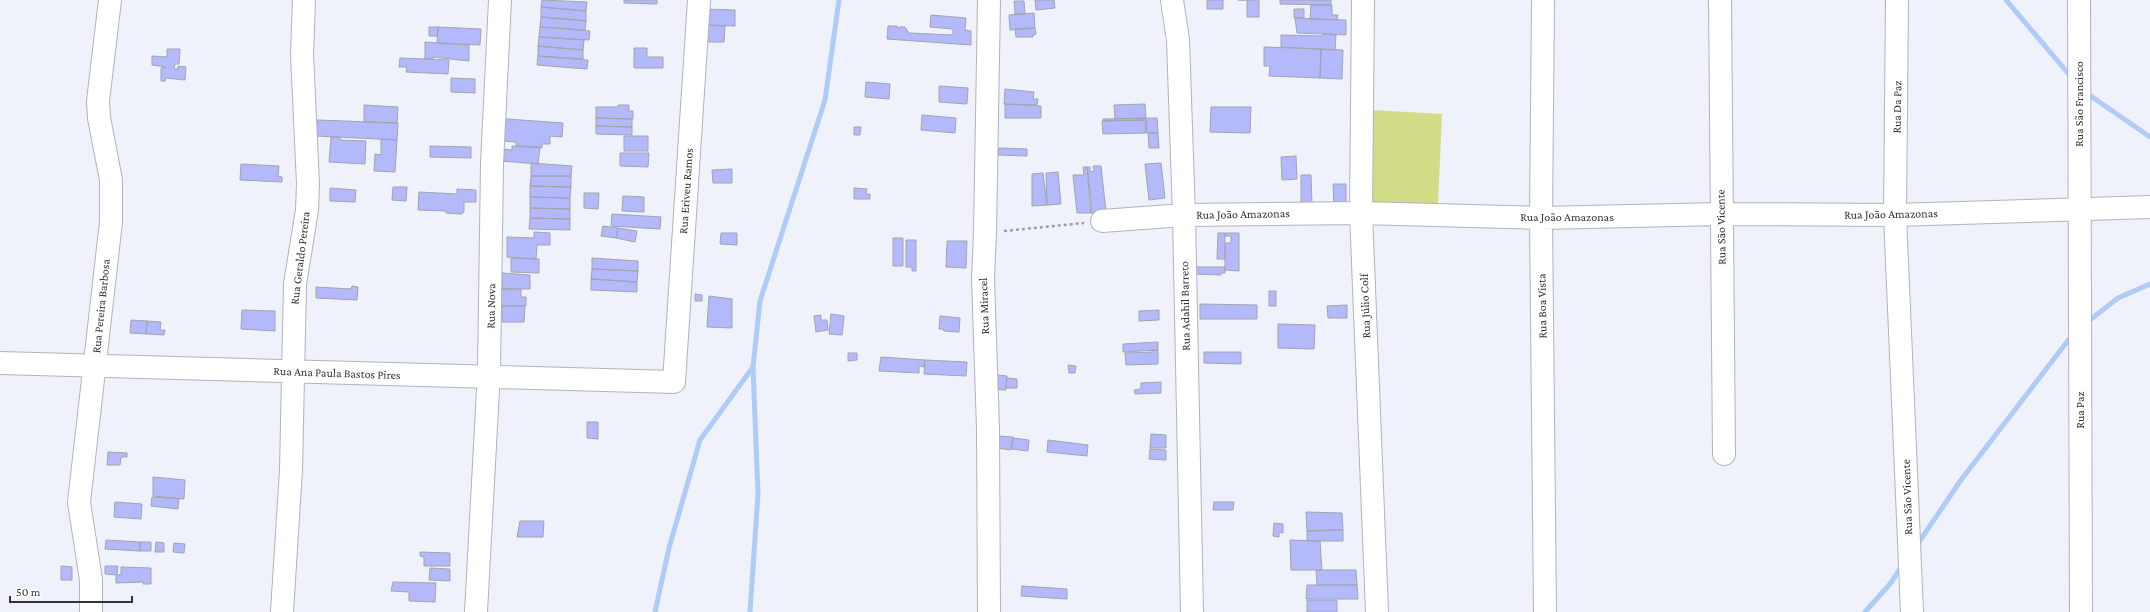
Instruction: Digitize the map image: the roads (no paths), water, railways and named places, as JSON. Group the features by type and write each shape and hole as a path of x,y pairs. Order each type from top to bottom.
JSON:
{"street":[{"name":"Rua Pereira Barbosa","path":"91,612 91,580 80,502 111,222 111,180 99,118 98,101 110,0"},
{"name":"Rua Geraldo Pereira","path":"282,612 291,470 294,284 307,210 308,184 302,54 304,0"},
{"name":"Rua Nova","path":"476,612 488,377 492,164 500,0"},
{"name":"Rua Eriveu Ramos","path":"674,382 699,0"},
{"name":"Rua Miracel","path":"989,0 983,278 988,429 989,612"},
{"name":"Rua Adahil Barreto","path":"1172,0 1178,40 1184,215 1192,612"},
{"name":"Rua Júlio Colf","path":"1362,0 1362,213 1378,612"},
{"name":"Rua Boa Vista","path":"1543,0 1541,218 1546,612"},
{"name":"Rua São Vicente","path":"1720,0 1724,454"},
{"name":"Rua Da Paz","path":"1895,215 1897,0"},
{"name":"Rua São Francisco","path":"2079,0 2080,208"},
{"name":"Rua João Amazonas","path":"1102,221 1184,215 1362,213 1541,218 1721,214 1895,215 2150,207"},
{"name":"Rua Paz","path":"2080,208 2081,612"},
{"name":"Rua São Vicente","path":"1895,215 1912,612"},
{"name":"Rua Ana Paula Bastos Pires","path":"0,363 674,382"}],"waterway":[{"path":"655,612 669,548 700,440 753,367 760,301 825,100 839,0"},
{"path":"2006,0 2073,79"},
{"path":"2085,92 2150,137"},
{"path":"2086,323 2118,298 2150,284"},
{"path":"1917,545 1961,480 2073,334"},
{"path":"750,612 758,494 753,367"},
{"path":"1865,612 1890,584 1902,566"}]}
